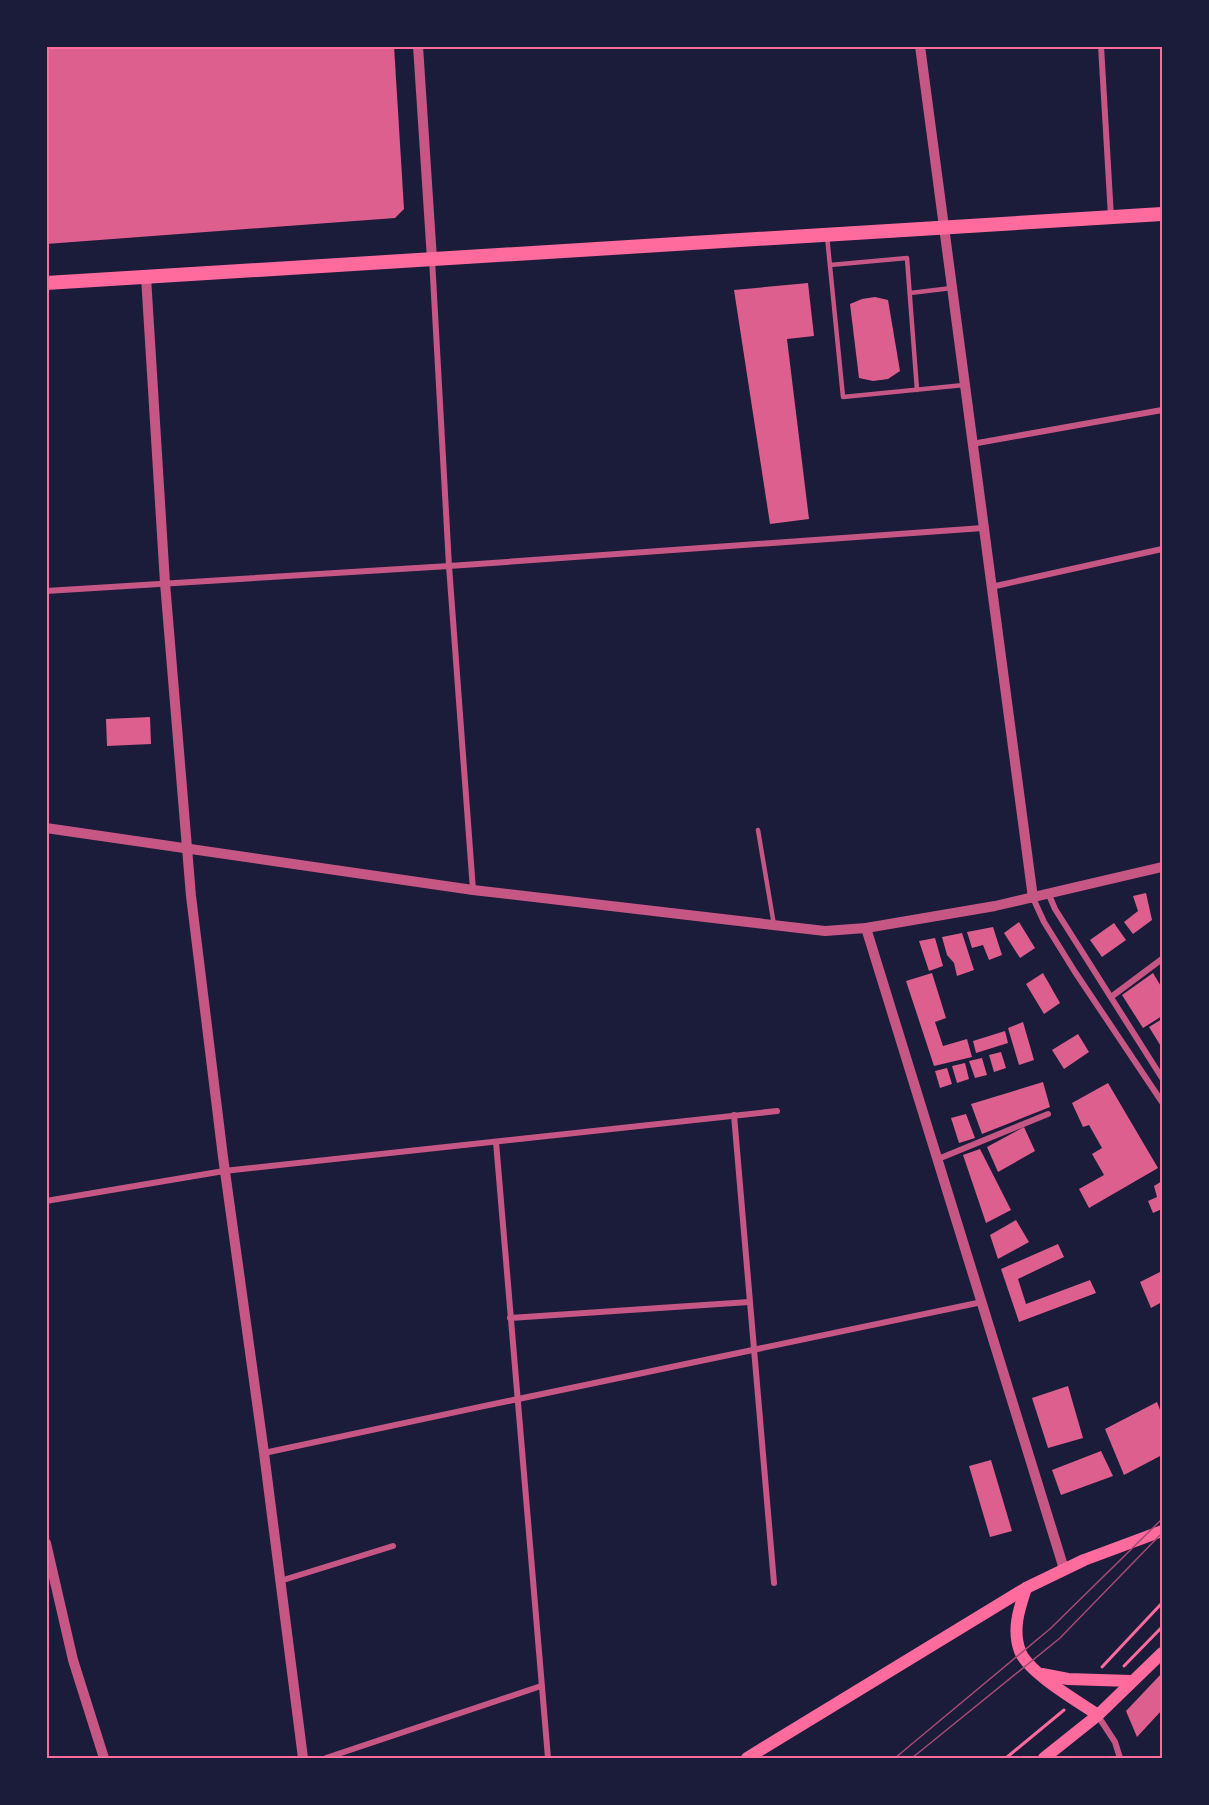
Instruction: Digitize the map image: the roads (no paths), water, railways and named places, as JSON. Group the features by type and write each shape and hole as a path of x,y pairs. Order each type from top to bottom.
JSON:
{"main road":[{"path":"46,283 1162,214"},
{"path":"747,1758 1026,1588 1064,1569 1162,1531"},
{"path":"1026,1588 1016,1621 1016,1638 1020,1654 1058,1688 1098,1715"},
{"path":"1044,1758 1098,1715 1162,1653"},
{"path":"1038,1672 1068,1679 1131,1682"}],"street":[{"path":"418,46 449,566 473,890"},
{"path":"920,46 1033,898 1044,922 1075,972 1162,1102"},
{"path":"1101,46 1111,218"},
{"path":"146,277 165,583 186,850 224,1171 264,1453 303,1758"},
{"path":"972,444 1162,410"},
{"path":"46,591 449,566 983,528"},
{"path":"990,587 1162,549"},
{"path":"46,828 473,890 774,926 836,931 995,906 1162,867"},
{"path":"1049,895 1055,909 1162,1078"},
{"path":"866,928 1064,1569"},
{"path":"1111,997 1162,959"},
{"path":"46,1201 224,1171 777,1111"},
{"path":"938,1159 1048,1114"},
{"path":"734,1115 774,1583"},
{"path":"496,1142 548,1758"},
{"path":"510,1318 750,1302"},
{"path":"264,1453 982,1302"},
{"path":"46,1543 70,1652 104,1758"},
{"path":"280,1581 393,1546"},
{"path":"326,1758 541,1686"},
{"path":"1098,1715 1115,1742 1120,1758"}],"lane":[{"path":"827,236 843,397 964,385"},
{"path":"830,265 907,258 917,390"},
{"path":"910,293 952,288"},
{"path":"758,830 774,926"}],"tram line":[{"path":"895,1758 1051,1628 1162,1519"},
{"path":"912,1758 1060,1638 1162,1533"}]}
